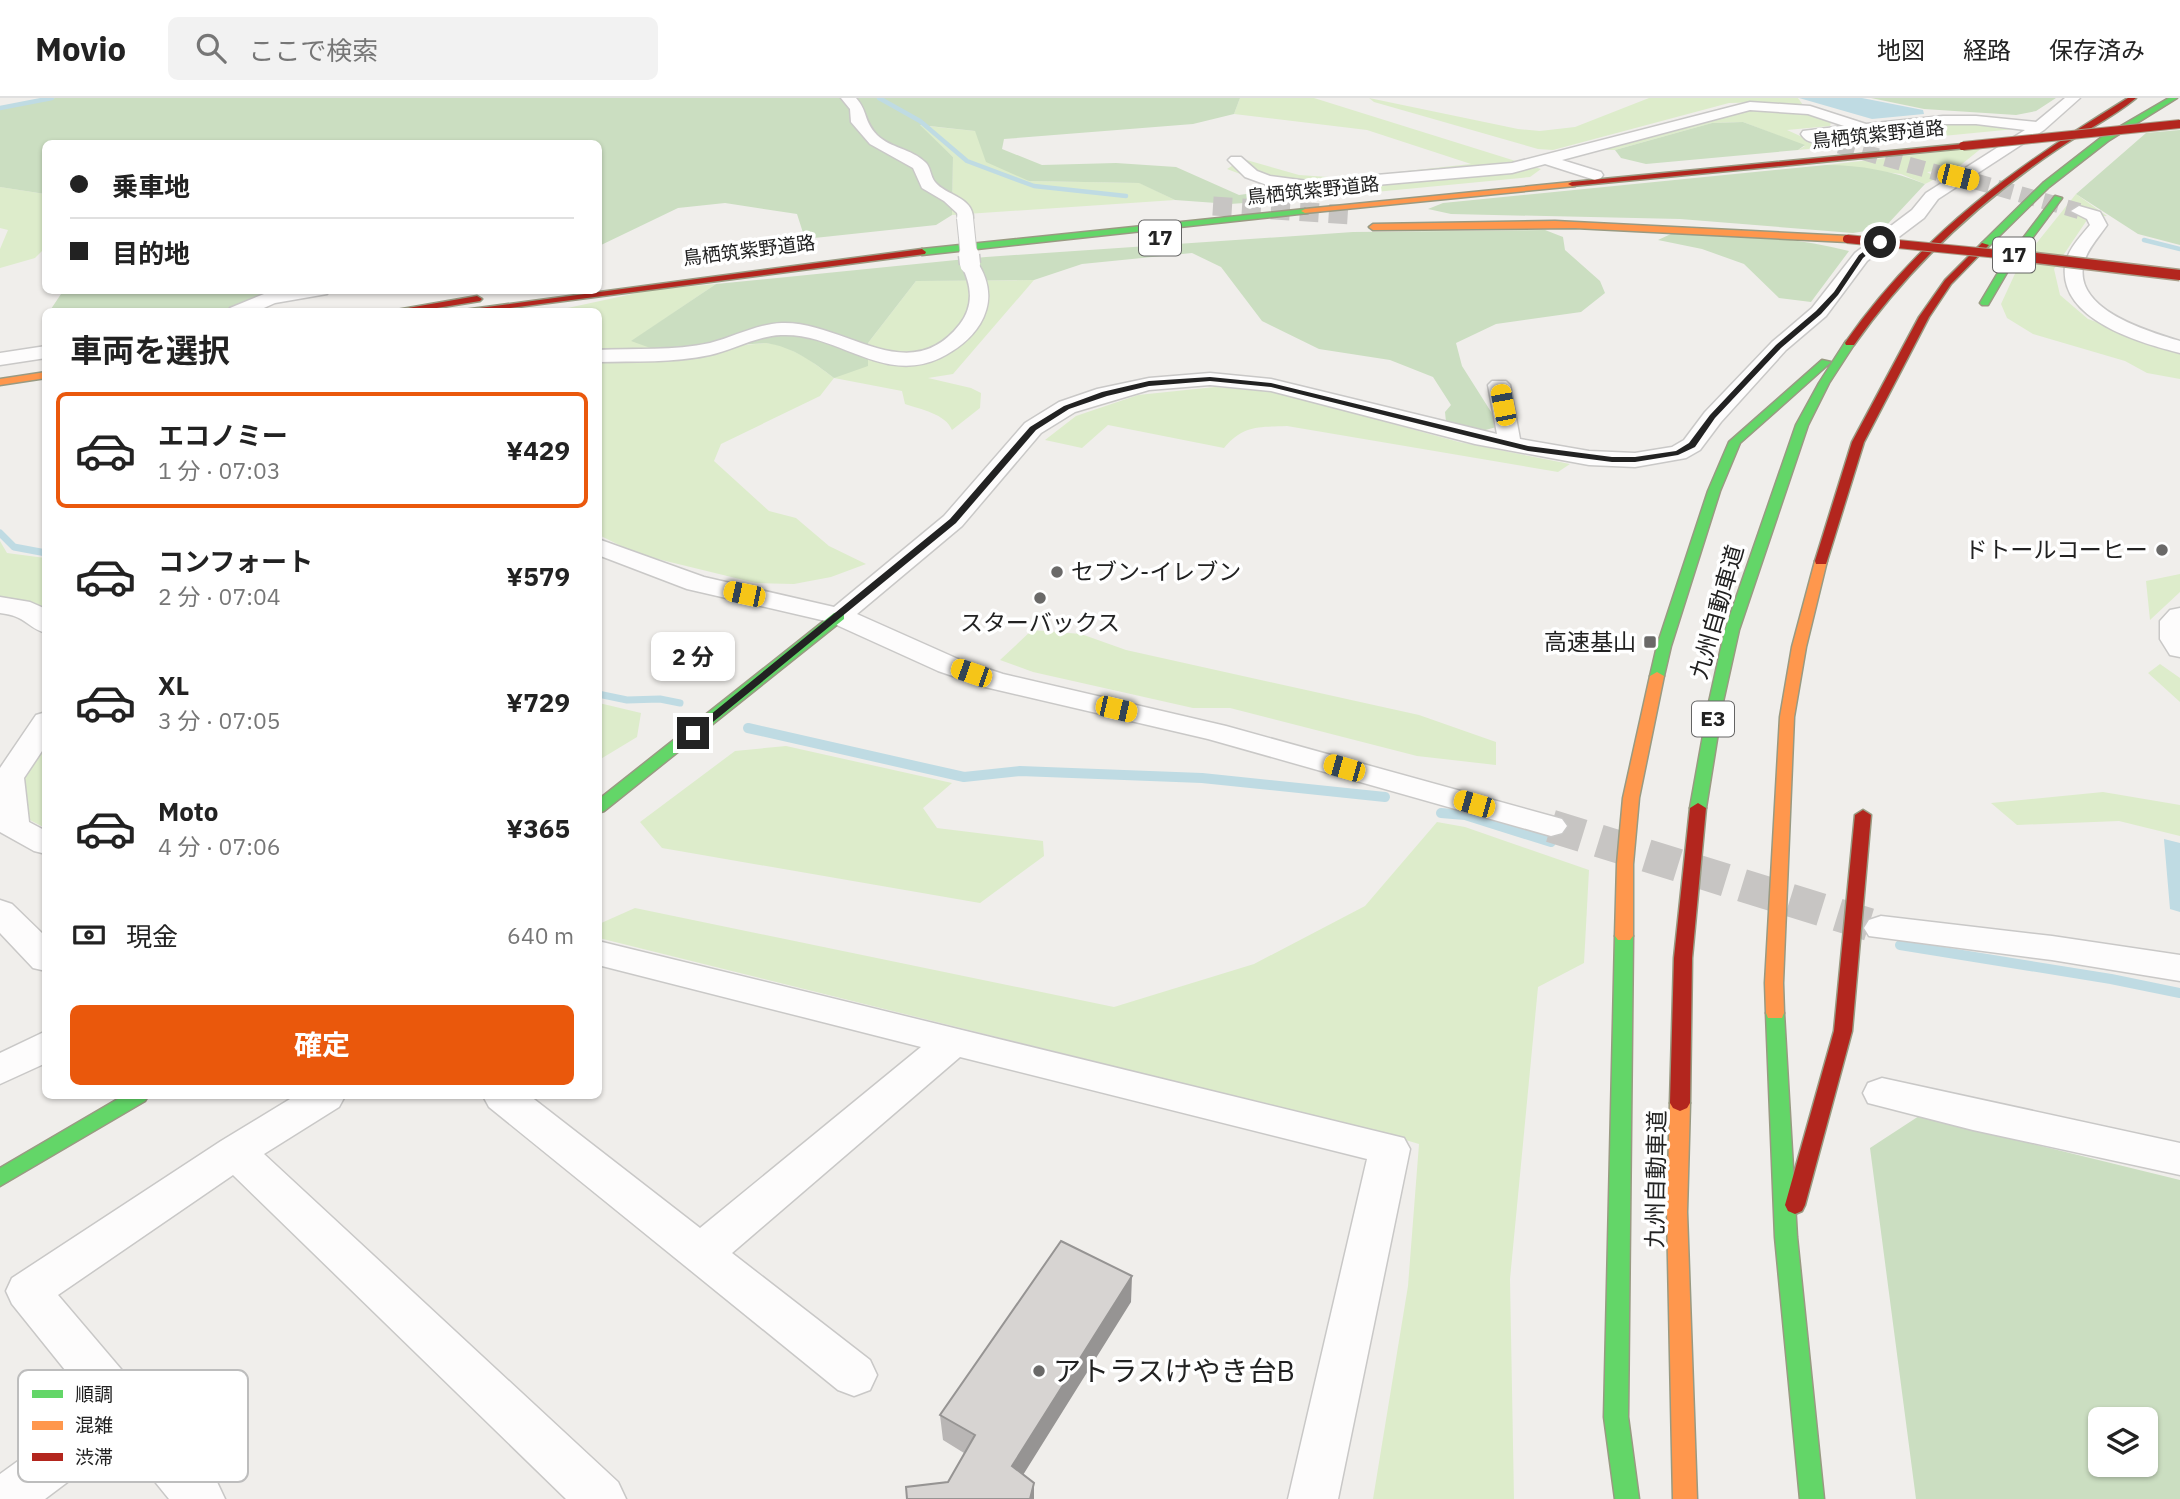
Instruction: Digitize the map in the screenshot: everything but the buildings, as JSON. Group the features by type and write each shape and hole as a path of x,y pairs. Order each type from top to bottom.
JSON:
{"main road":[{"name":"九州自動車道","path":"1685,1499 1677,1212 1683,958 1696,820 1716,702 1732,629 1802,425 1848,342 1874,306 1904,271 1974,205 2059,142 2133,98"},
{"path":"1812,1499 1786,1237 1774,983 1779,836 1787,717 1799,647 1826,544 1858,442 1901,357 1930,308 1948,282 2046,185 2105,139 2174,98"},
{"name":"鳥栖筑紫野道路","path":"602,281 685,271 742,268 1073,235 2180,118"},
{"name":"鳥栖筑紫野道路","path":"602,289 742,268 1595,175 2180,124"},
{"path":"1985,303 2005,268 2105,139"},
{"name":"17","path":"1356,221 1581,225 1847,239 2180,275"},
{"name":"17","path":"742,268 985,228"},
{"name":"17","path":"742,268 1256,232"},
{"path":"416,308 511,294"},
{"name":"鳥栖筑紫野道路","path":"479,308 571,294"},
{"path":"1627,1499 1616,1417 1625,864 1631,798 1664,646 1714,491 1735,442 1848,342"},
{"path":"0,372 42,366"},
{"path":"0,382 42,376"},
{"path":"602,805 839,616"},
{"path":"1786,1237 1843,1031 1863,815"},
{"path":"0,1178 133,1099"}],"street":[{"path":"602,356 682,353 710,349 768,332 801,330 846,342 881,358 904,362 922,360 962,335 979,312 982,300 976,274 970,264 965,212 950,198 928,185 920,165 875,141 858,121 857,108 848,98"},
{"path":"839,616 953,521 1033,428 1067,407 1105,394 1149,384 1210,379 1271,385 1510,445 1589,458 1635,460 1678,453 1692,445 1713,416 1779,346 1819,312 1861,257 1918,214 1932,196 1956,177 2039,127 2073,98"},
{"path":"1236,160 1251,174 1267,180 1308,186 1457,175 1511,168 1750,106 1810,110 1862,127"},
{"path":"1816,139 1808,134 1862,127 1965,120 2039,127"},
{"path":"1547,160 1595,175"},
{"path":"2079,211 2094,216 2099,225 2078,254 2074,269 2077,286 2091,309 2142,335 2180,346"},
{"path":"247,308 271,298 296,294"},
{"path":"0,359 42,353"},
{"path":"1499,385 1510,445"},
{"path":"602,548 696,583 839,616 905,647 995,681 1215,732 1551,826"},
{"path":"0,605 21,607 37,613 42,620"},
{"path":"2180,616 2174,621 2174,639 2180,649"},
{"path":"42,727 9,778 6,830 42,843"},
{"path":"0,912 42,955"},
{"path":"1881,928 2052,948 2180,968"},
{"path":"602,954 1390,1149 1313,1499"},
{"path":"701,1253 955,1040"},
{"path":"0,1070 42,1047"},
{"path":"1882,1093 2180,1159"},
{"path":"93,1370 28,1291 235,1152 320,1099"},
{"path":"507,1099 854,1375"},
{"path":"235,1152 601,1499"},
{"path":"6,1499 29,1482"},
{"path":"186,1482 200,1499"}],"green space":[{"path":"55,98 1240,98 1234,114 1193,124 1004,139 1002,149 1042,165 1116,163 1176,167 1239,195 1280,189 1306,191 1313,198 1230,204 1175,200 1139,183 1029,181 986,162 975,131 920,125 953,157 952,215 936,225 805,239 797,214 725,203 678,208 602,245 602,140 42,140 42,194 0,187 0,109"},
{"path":"1240,98 1314,98 1541,169 1530,177 1313,198 1306,191 1280,189 1227,169 1243,159 1299,175 1343,178 1471,164 1367,130 1234,114"},
{"path":"1369,98 1518,129 1540,131 1575,127 1649,98 1798,98 1803,105 1729,103 1553,150 1538,149 1374,102"},
{"path":"1871,98 2056,98 2036,111 2016,115 1924,109"},
{"path":"1743,110 1793,110 1831,122 1830,126 1787,130 1809,140 1943,123 1985,123 2008,125 2015,129 1798,150 1805,146 1743,122 1712,123 1615,150 1599,150"},
{"path":"1743,122 1805,145 1798,150 1646,164 1621,158 1615,150 1712,123"},
{"path":"918,125 975,131 1029,181 1140,183 1175,200 952,215 953,157"},
{"path":"2180,130 2180,245 2138,234 2076,194 2146,133"},
{"path":"1983,147 1957,168 1927,172 1937,178 1925,184 1901,174 1826,165"},
{"path":"1826,165 1877,170 1925,184 1884,228 1853,233 1680,219 1451,214 1428,209 1443,203"},
{"path":"0,187 42,194 42,251 35,258 0,268 0,249 8,230 0,228"},
{"path":"2076,194 2107,216 2089,217 2054,269 2060,295 2088,319 2180,352 2180,379 2147,373 2125,361 2033,334 2007,318 2001,304 2019,265"},
{"path":"1545,230 1563,237 1565,250 1600,281 1605,293 1581,312 1496,324 1456,343 1462,366 1500,426 1482,431 1446,422 1445,412 1451,405 1433,377 1390,360 1319,349 1262,321 1221,267 1192,253 1082,264 1034,280 916,281 868,343 868,366 834,378 794,352 766,343 656,350 631,341 716,284 986,257 1353,232"},
{"path":"1671,234 1761,237 1849,251 1811,302 1779,298 1744,264 1702,249 1658,240"},
{"path":"1034,280 953,374 928,378 981,393 980,408 952,430 949,424 938,416 905,404 902,391 834,378 868,343 916,281"},
{"path":"716,284 632,341 700,349 766,343 781,345 807,358 834,378 820,396 721,444 714,461 769,511 796,518 829,546 866,564 831,577 794,584 756,583 637,554 602,536 602,308 568,308 651,290"},
{"path":"61,294 269,294 231,308 52,308"},
{"path":"1215,387 1276,392 1459,442 1570,464 1558,472 1287,426 1260,427 1245,431 1224,448 1108,425 1082,448 1045,440 1076,416 1138,395"},
{"path":"0,541 7,553 42,558 42,612 0,602"},
{"path":"2180,574 2180,592 2150,620 2146,581"},
{"path":"1032,630 1081,634 1126,650 1419,715 1496,742 1496,765 1417,756 1230,708 1193,708 1033,672 1000,660"},
{"path":"2160,664 2180,678 2180,702 2148,673"},
{"path":"602,704 641,713 637,737 602,758"},
{"path":"42,741 42,826 26,818 21,776"},
{"path":"786,746 952,783 923,808 937,828 1043,841 1044,856 980,903 662,848 640,822 735,751"},
{"path":"2103,792 2180,805 2180,836 2119,821 2017,825 1991,803"},
{"path":"1437,822 1465,827 1589,870 1584,963 1538,987 1510,1279 1514,1499 1373,1499 1408,1286 1419,1144 602,939 602,923 635,908 1114,1007 1254,964 1365,906"},
{"path":"1919,1116 2180,1180 2180,1499 1916,1499 1870,1148"}],"water":[{"path":"1799,98 1862,98 1923,110 1924,114 1872,119"},
{"path":"2164,839 2180,843 2180,912 2170,909"}],"waterway":[{"path":"0,108 52,98"},
{"path":"879,98 920,121 967,161 1034,186 1126,196"},
{"path":"2144,240 2180,249"},
{"path":"0,533 14,547 42,552"},
{"path":"602,695 627,700 660,699 680,703"},
{"path":"748,728 964,777 1020,771 1202,778 1385,797"},
{"path":"1441,813 1465,815 1551,842"},
{"path":"1900,945 2111,979 2180,993"}],"tunnel":[{"path":"1816,139 1938,173"},
{"path":"1974,181 2079,211"},
{"path":"1213,206 1353,215"},
{"path":"1551,826 1874,926"}],"traffic: fast":[{"path":"1985,245 2046,185 2105,139 2174,98"},
{"path":"1985,303 2005,268 2058,198"},
{"path":"922,252 1305,211"},
{"path":"1698,808 1716,702 1732,630 1802,425 1824,383 1850,343"},
{"path":"1657,676 1664,646 1714,491 1735,442 1826,362"},
{"path":"602,805 839,616"},
{"path":"1624,936 1616,1417 1627,1499"},
{"path":"1775,1013 1786,1237 1812,1499"},
{"path":"0,1178 133,1099"}],"traffic: slow":[{"path":"1305,211 1572,184"},
{"path":"1555,224 1847,239"},
{"path":"1373,227 1581,225"},
{"path":"0,382 42,376"},
{"path":"1775,1013 1774,983 1787,717 1799,647 1821,561"},
{"path":"1624,936 1625,864 1631,798 1657,676"},
{"path":"1680,1103 1677,1212 1685,1499"}],"traffic: jam":[{"path":"1850,343 1878,304 1941,235 2014,175 2133,98"},
{"path":"1963,146 2180,124"},
{"path":"1572,184 1963,146"},
{"path":"1847,239 2044,258 2180,275"},
{"path":"1821,561 1858,442 1924,317 1948,282 1985,245"},
{"path":"602,293 922,252"},
{"path":"484,308 594,294"},
{"path":"416,308 477,299"},
{"path":"1680,1103 1683,958 1698,808"},
{"path":"1795,1205 1843,1031 1863,815"}],"place":[{"name":"ドトールコーヒー","path":"2162,550"},
{"name":"セブン-イレブン","path":"1057,572"},
{"name":"スターバックス","path":"1040,598"},
{"name":"高速基山","path":"1650,642"},
{"name":"アトラスけやき台B","path":"1039,1371"}],"route":[{"path":"693,733 953,521 1033,428 1067,407 1105,394 1149,384 1210,379 1271,385 1528,449 1589,458 1635,460 1678,453 1692,445 1713,416 1779,346 1819,312 1861,257 1880,242"}]}
